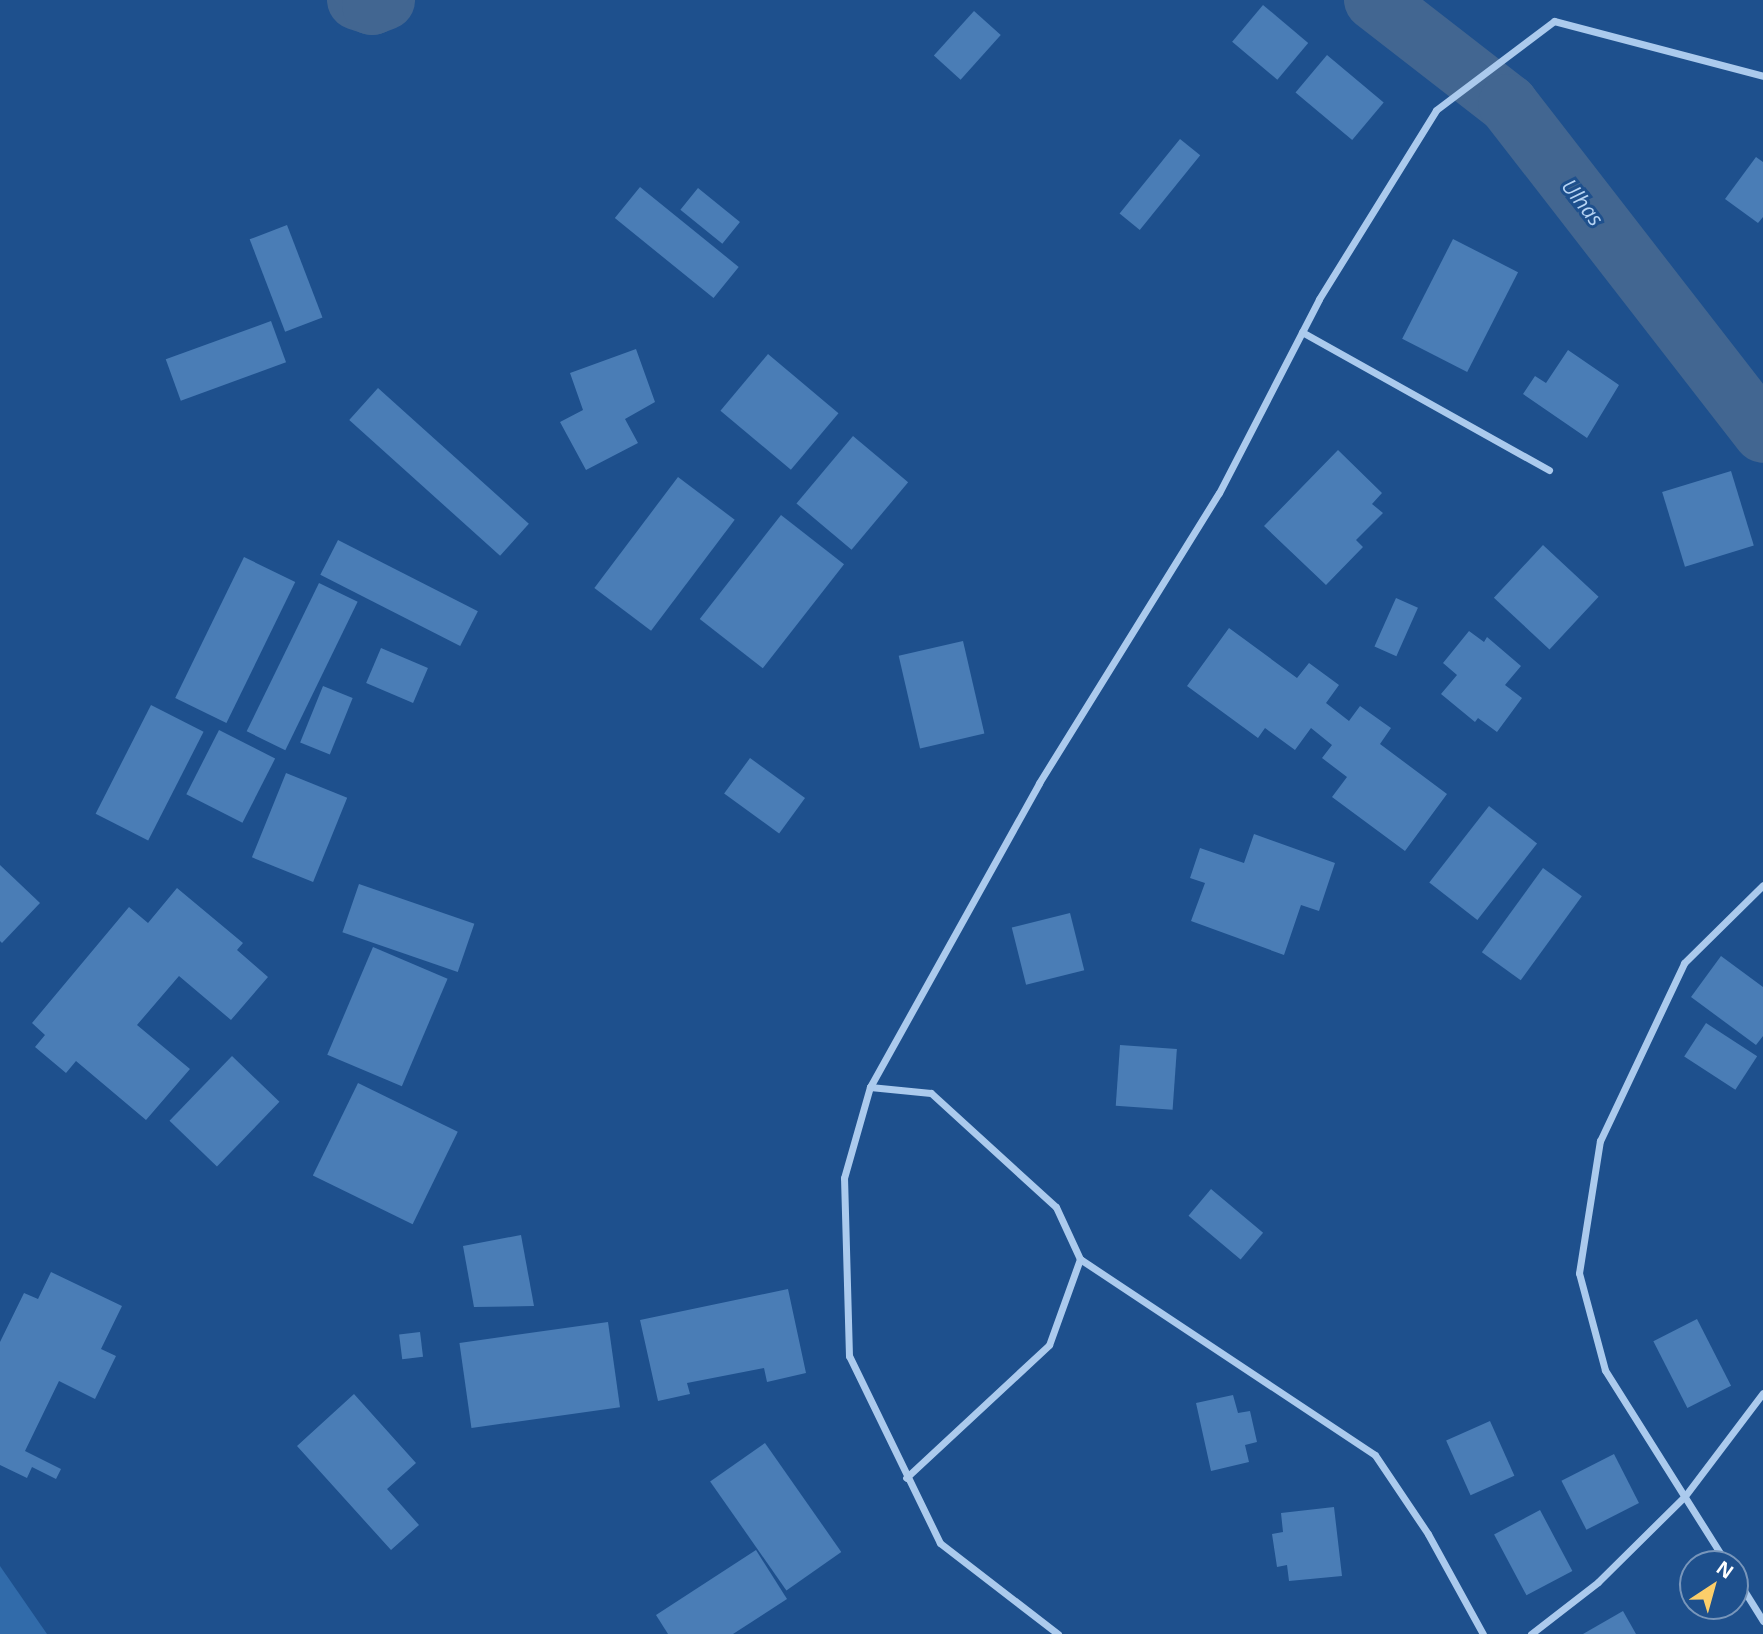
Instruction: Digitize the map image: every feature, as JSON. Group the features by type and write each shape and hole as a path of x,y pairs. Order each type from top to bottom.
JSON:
{"street":[{"path":"1058,1634 940,1544 849,1356 844,1178 870,1087 1038,783 1219,493 1302,332 1436,110 1554,20 1763,76"},
{"path":"1302,332 1549,470"},
{"path":"1718,1550 1605,1370 1579,1273 1600,1141 1684,964 1763,885"},
{"path":"870,1087 931,1093 1056,1207 1080,1259 1375,1455 1427,1534 1483,1634"},
{"path":"906,1478 1049,1345 1080,1259"},
{"path":"1531,1634 1598,1582 1685,1496 1763,1393"},
{"path":"1749,1598 1763,1621"}],"shaded area":[{"path":"0,1566 47,1634 0,1634"}],"building":[{"path":"1263,5 1308,43 1277,80 1232,42"},
{"path":"974,11 1001,35 961,80 934,56"},
{"path":"1327,55 1384,103 1352,140 1296,93"},
{"path":"1180,139 1200,155 1140,230 1120,214"},
{"path":"1756,157 1763,162 1763,217 1758,223 1725,199"},
{"path":"640,187 739,267 714,298 615,218"},
{"path":"698,188 740,222 722,244 680,210"},
{"path":"287,225 322,317 285,332 250,239"},
{"path":"1453,239 1518,272 1467,372 1402,339"},
{"path":"271,321 286,362 181,401 166,359"},
{"path":"636,349 655,402 625,419 638,443 586,470 560,422 583,410 570,373"},
{"path":"1568,350 1619,385 1587,438 1523,394 1535,376 1546,383"},
{"path":"768,354 838,413 791,470 720,411"},
{"path":"378,388 529,524 500,556 349,420"},
{"path":"853,436 908,482 852,550 796,503"},
{"path":"1338,450 1382,493 1372,504 1383,513 1356,540 1363,547 1326,585 1264,526"},
{"path":"1731,471 1754,546 1685,567 1662,492"},
{"path":"678,477 735,520 651,631 594,588"},
{"path":"781,515 844,564 763,668 700,619"},
{"path":"338,540 478,611 460,646 320,575"},
{"path":"1543,545 1599,597 1549,649 1494,598"},
{"path":"244,557 295,582 226,723 175,698"},
{"path":"319,583 358,602 285,750 247,731"},
{"path":"1396,598 1418,608 1396,656 1374,646"},
{"path":"1229,628 1297,678 1309,663 1339,685 1326,703 1349,721 1360,706 1391,728 1380,744 1447,794 1405,851 1332,797 1347,777 1322,758 1332,745 1311,728 1295,750 1265,728 1258,738 1187,686"},
{"path":"1469,631 1484,642 1487,637 1521,666 1505,685 1522,698 1497,732 1478,718 1475,722 1441,694 1457,675 1443,663"},
{"path":"963,641 984,734 920,748 899,656"},
{"path":"381,648 428,668 413,703 366,683"},
{"path":"323,686 353,698 330,755 300,743"},
{"path":"151,705 204,732 148,840 96,814"},
{"path":"219,730 275,759 242,823 186,794"},
{"path":"750,758 805,798 779,834 724,794"},
{"path":"286,773 347,798 313,882 252,857"},
{"path":"1489,806 1537,844 1477,920 1429,882"},
{"path":"1254,834 1335,863 1319,911 1301,905 1284,955 1191,921 1205,883 1190,878 1200,848 1244,863"},
{"path":"0,865 40,903 2,943 0,941"},
{"path":"1543,868 1582,896 1521,980 1482,952"},
{"path":"359,884 474,924 458,972 342,932"},
{"path":"177,888 243,943 237,950 268,977 231,1020 179,976 137,1025 190,1069 146,1120 76,1061 66,1073 35,1047 45,1035 32,1023 129,907 148,923"},
{"path":"1070,913 1084,970 1026,985 1012,928"},
{"path":"373,947 448,979 402,1086 327,1055"},
{"path":"1721,956 1763,987 1763,1036 1756,1045 1691,997"},
{"path":"1706,1023 1757,1056 1735,1090 1684,1057"},
{"path":"1120,1045 1177,1049 1173,1110 1116,1106"},
{"path":"232,1056 279,1102 217,1167 169,1121"},
{"path":"358,1083 458,1132 413,1224 313,1176"},
{"path":"1211,1189 1263,1233 1241,1260 1189,1216"},
{"path":"521,1235 534,1306 474,1307 463,1246"},
{"path":"51,1272 122,1306 101,1349 116,1356 95,1399 59,1381 25,1451 61,1469 56,1479 32,1467 27,1478 0,1465 0,1342 24,1293 38,1299"},
{"path":"788,1289 806,1373 767,1382 764,1368 687,1383 690,1394 658,1401 640,1320"},
{"path":"1697,1319 1731,1386 1687,1408 1653,1341"},
{"path":"608,1322 620,1407 471,1428 459,1343"},
{"path":"420,1332 423,1357 402,1359 399,1335"},
{"path":"354,1394 416,1463 387,1489 419,1525 391,1550 297,1446"},
{"path":"1233,1395 1238,1413 1250,1411 1257,1442 1245,1445 1249,1462 1211,1471 1196,1403"},
{"path":"1490,1421 1514,1476 1471,1495 1446,1441"},
{"path":"765,1443 841,1552 786,1590 710,1481"},
{"path":"1614,1454 1639,1503 1586,1530 1561,1481"},
{"path":"1334,1507 1342,1576 1289,1581 1287,1565 1277,1567 1272,1534 1283,1532 1281,1513"},
{"path":"1540,1510 1572,1571 1526,1595 1494,1534"},
{"path":"756,1550 787,1599 733,1634 668,1634 656,1615"},
{"path":"1623,1611 1636,1634 1583,1634"}],"waterway":[{"name":"Ulhas","path":"357,0 372,5 385,0"},
{"name":"Ulhas","path":"1374,0 1508,104 1763,433"}]}
